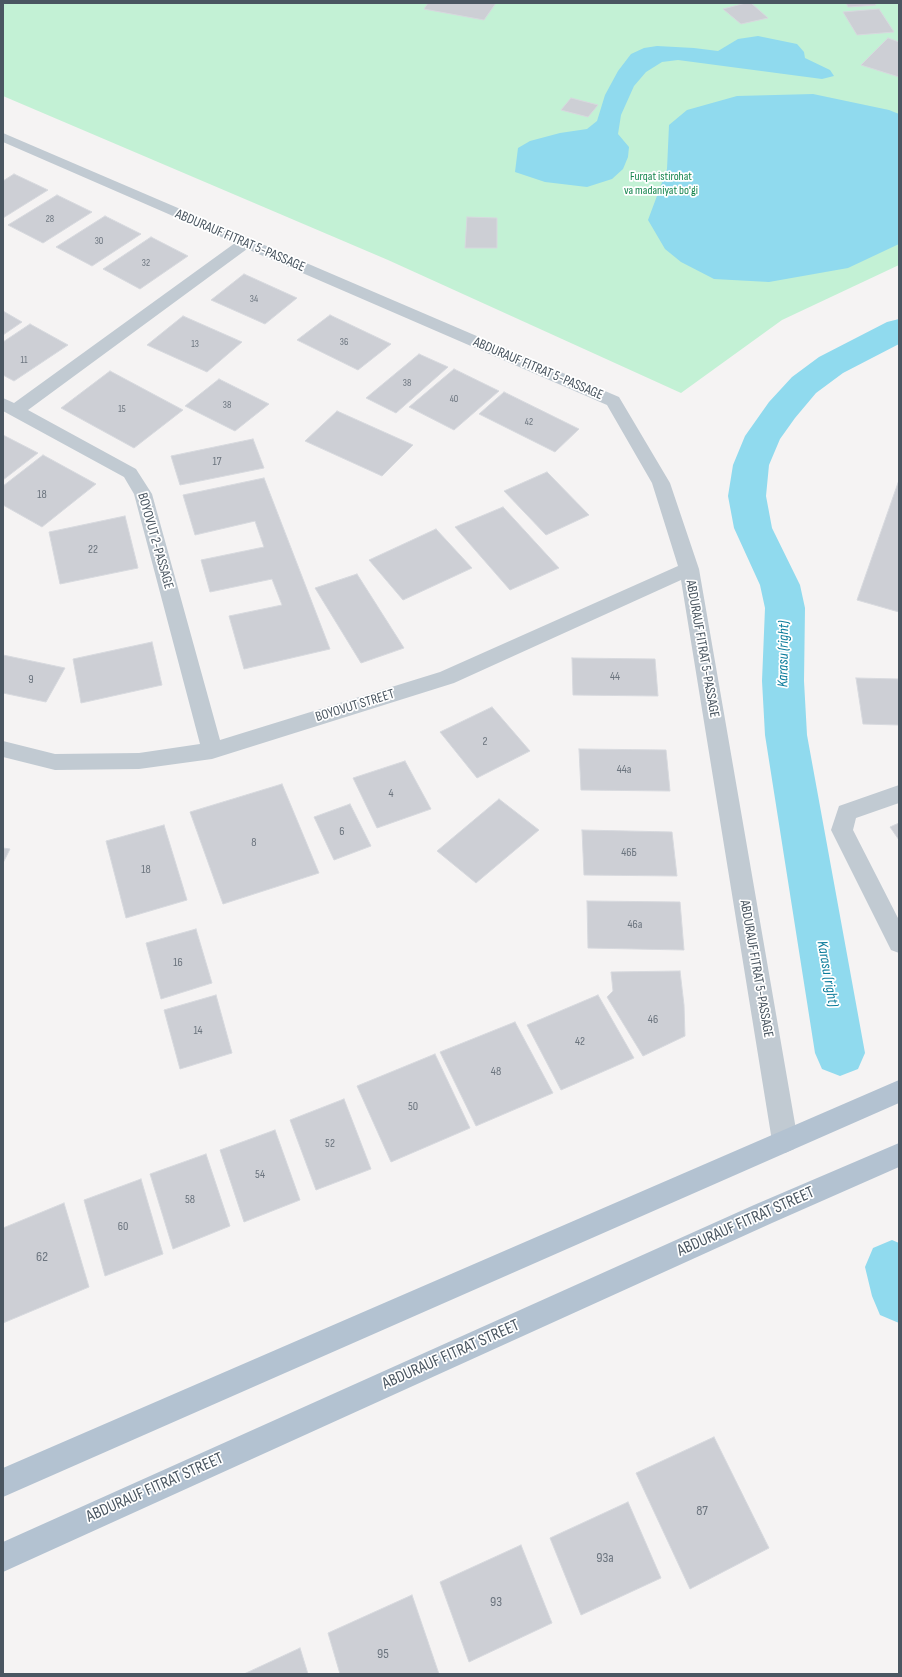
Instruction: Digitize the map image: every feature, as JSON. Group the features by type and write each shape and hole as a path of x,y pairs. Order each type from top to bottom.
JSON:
{"main road":[{"path":"3,1483 898,1092"},
{"name":"ABDURAUF FITRAT STREET","path":"3,1557 899,1155"}],"street":[{"name":"ABDURAUF FITRAT 5-PASSAGE","path":"3,137 613,401 661,483 689,569 796,1137"},
{"path":"10,407 245,243"},
{"name":"BOYOVUT 2-PASSAGE","path":"10,407 130,473 143,494 212,751"},
{"name":"BOYOVUT STREET","path":"3,749 54,762 139,761 212,751 447,678 689,569"},
{"path":"899,794 847,812 842,830 899,943"}],"green space":[{"name":"Furqat istirohat va madaniyat bo'gi","path":"3,3 899,3 899,265 782,320 681,393 388,260 3,96"}],"water":[{"path":"758,36 797,44 804,52 805,58 830,70 834,76 822,79 678,60 662,62 646,72 634,86 621,115 618,134 629,147 628,157 623,169 612,179 587,187 545,182 515,172 518,148 530,141 560,133 587,129 597,121 605,95 618,71 631,54 644,48 657,46 718,51 738,39"},
{"path":"813,94 889,110 899,114 899,244 848,268 769,282 714,279 681,262 665,249 648,220 667,169 669,125 687,110 737,96"}],"building":[{"path":"428,3 496,3 484,20 424,9"},
{"path":"751,3 768,18 741,24 723,9"},
{"path":"846,3 875,3 876,5 848,7"},
{"path":"879,9 894,32 857,35 843,12"},
{"path":"888,38 899,42 899,77 861,65"},
{"path":"571,98 598,105 588,117 561,110"},
{"path":"14,174 48,190 3,218 3,181"},
{"path":"57,195 92,212 43,243 8,225"},
{"path":"105,216 141,234 92,266 56,247"},
{"path":"467,217 497,218 497,248 465,248"},
{"path":"151,237 188,256 140,289 103,269"},
{"path":"244,274 297,298 265,324 211,300"},
{"path":"3,311 22,322 3,335"},
{"path":"330,315 391,344 358,370 297,340"},
{"path":"183,316 242,342 207,372 147,345"},
{"path":"30,324 68,345 14,381 3,375 3,342"},
{"path":"419,354 448,367 396,413 366,398"},
{"path":"454,369 499,391 454,430 409,407"},
{"path":"110,371 183,410 134,448 61,408"},
{"path":"219,379 269,404 235,431 185,406"},
{"path":"504,392 579,429 555,452 479,414"},
{"path":"337,411 413,445 382,476 305,441"},
{"path":"3,435 38,453 3,480"},
{"path":"253,439 264,468 180,485 171,456"},
{"path":"43,455 96,484 42,527 3,505 3,486"},
{"path":"547,472 589,515 546,535 504,491"},
{"path":"264,478 330,649 244,669 229,616 282,605 272,579 210,592 201,560 264,547 255,521 195,535 183,495"},
{"path":"899,480 899,612 857,600"},
{"path":"503,507 559,568 510,590 455,527"},
{"path":"125,516 138,568 60,584 49,532"},
{"path":"436,529 472,568 403,600 369,560"},
{"path":"357,574 404,648 361,663 315,588"},
{"path":"152,642 162,685 81,703 73,659"},
{"path":"3,655 65,668 46,702 3,693"},
{"path":"572,658 655,659 658,696 573,695"},
{"path":"856,678 898,679 899,725 863,724"},
{"path":"492,707 530,751 477,778 440,732"},
{"path":"579,749 666,750 670,791 581,790"},
{"path":"405,761 431,809 377,828 353,778"},
{"path":"282,784 319,873 223,904 190,812"},
{"path":"499,799 539,830 476,883 437,851"},
{"path":"350,804 371,846 334,860 314,817"},
{"path":"899,823 899,840 890,827"},
{"path":"164,825 187,900 126,918 106,841"},
{"path":"582,830 672,832 677,876 584,875"},
{"path":"3,848 10,849 3,863"},
{"path":"587,901 680,902 684,950 588,948"},
{"path":"196,929 212,983 161,999 146,943"},
{"path":"680,971 684,1005 685,1036 643,1056 607,997 613,991 611,972"},
{"path":"216,995 232,1053 180,1069 164,1010"},
{"path":"598,995 634,1058 561,1090 527,1025"},
{"path":"515,1022 553,1093 476,1126 440,1052"},
{"path":"435,1054 470,1128 391,1162 357,1086"},
{"path":"344,1099 371,1169 316,1190 290,1120"},
{"path":"275,1130 300,1200 244,1222 220,1150"},
{"path":"206,1154 230,1226 173,1249 150,1174"},
{"path":"141,1179 163,1254 105,1276 84,1200"},
{"path":"64,1203 89,1287 3,1323 3,1228"},
{"path":"714,1437 769,1548 690,1589 636,1473"},
{"path":"628,1502 661,1578 581,1615 550,1538"},
{"path":"521,1545 552,1623 469,1662 440,1582"},
{"path":"412,1595 439,1674 340,1674 328,1633"},
{"path":"300,1648 308,1674 244,1674"}],"waterway":[{"name":"Karasu (right)","path":"840,1053 786,735 783,681 785,608 780,585 753,528 747,496 751,465 763,436 782,410 804,385 831,365 899,330"},
{"name":"Karasu (right)","path":"892,1267 899,1296"}]}
